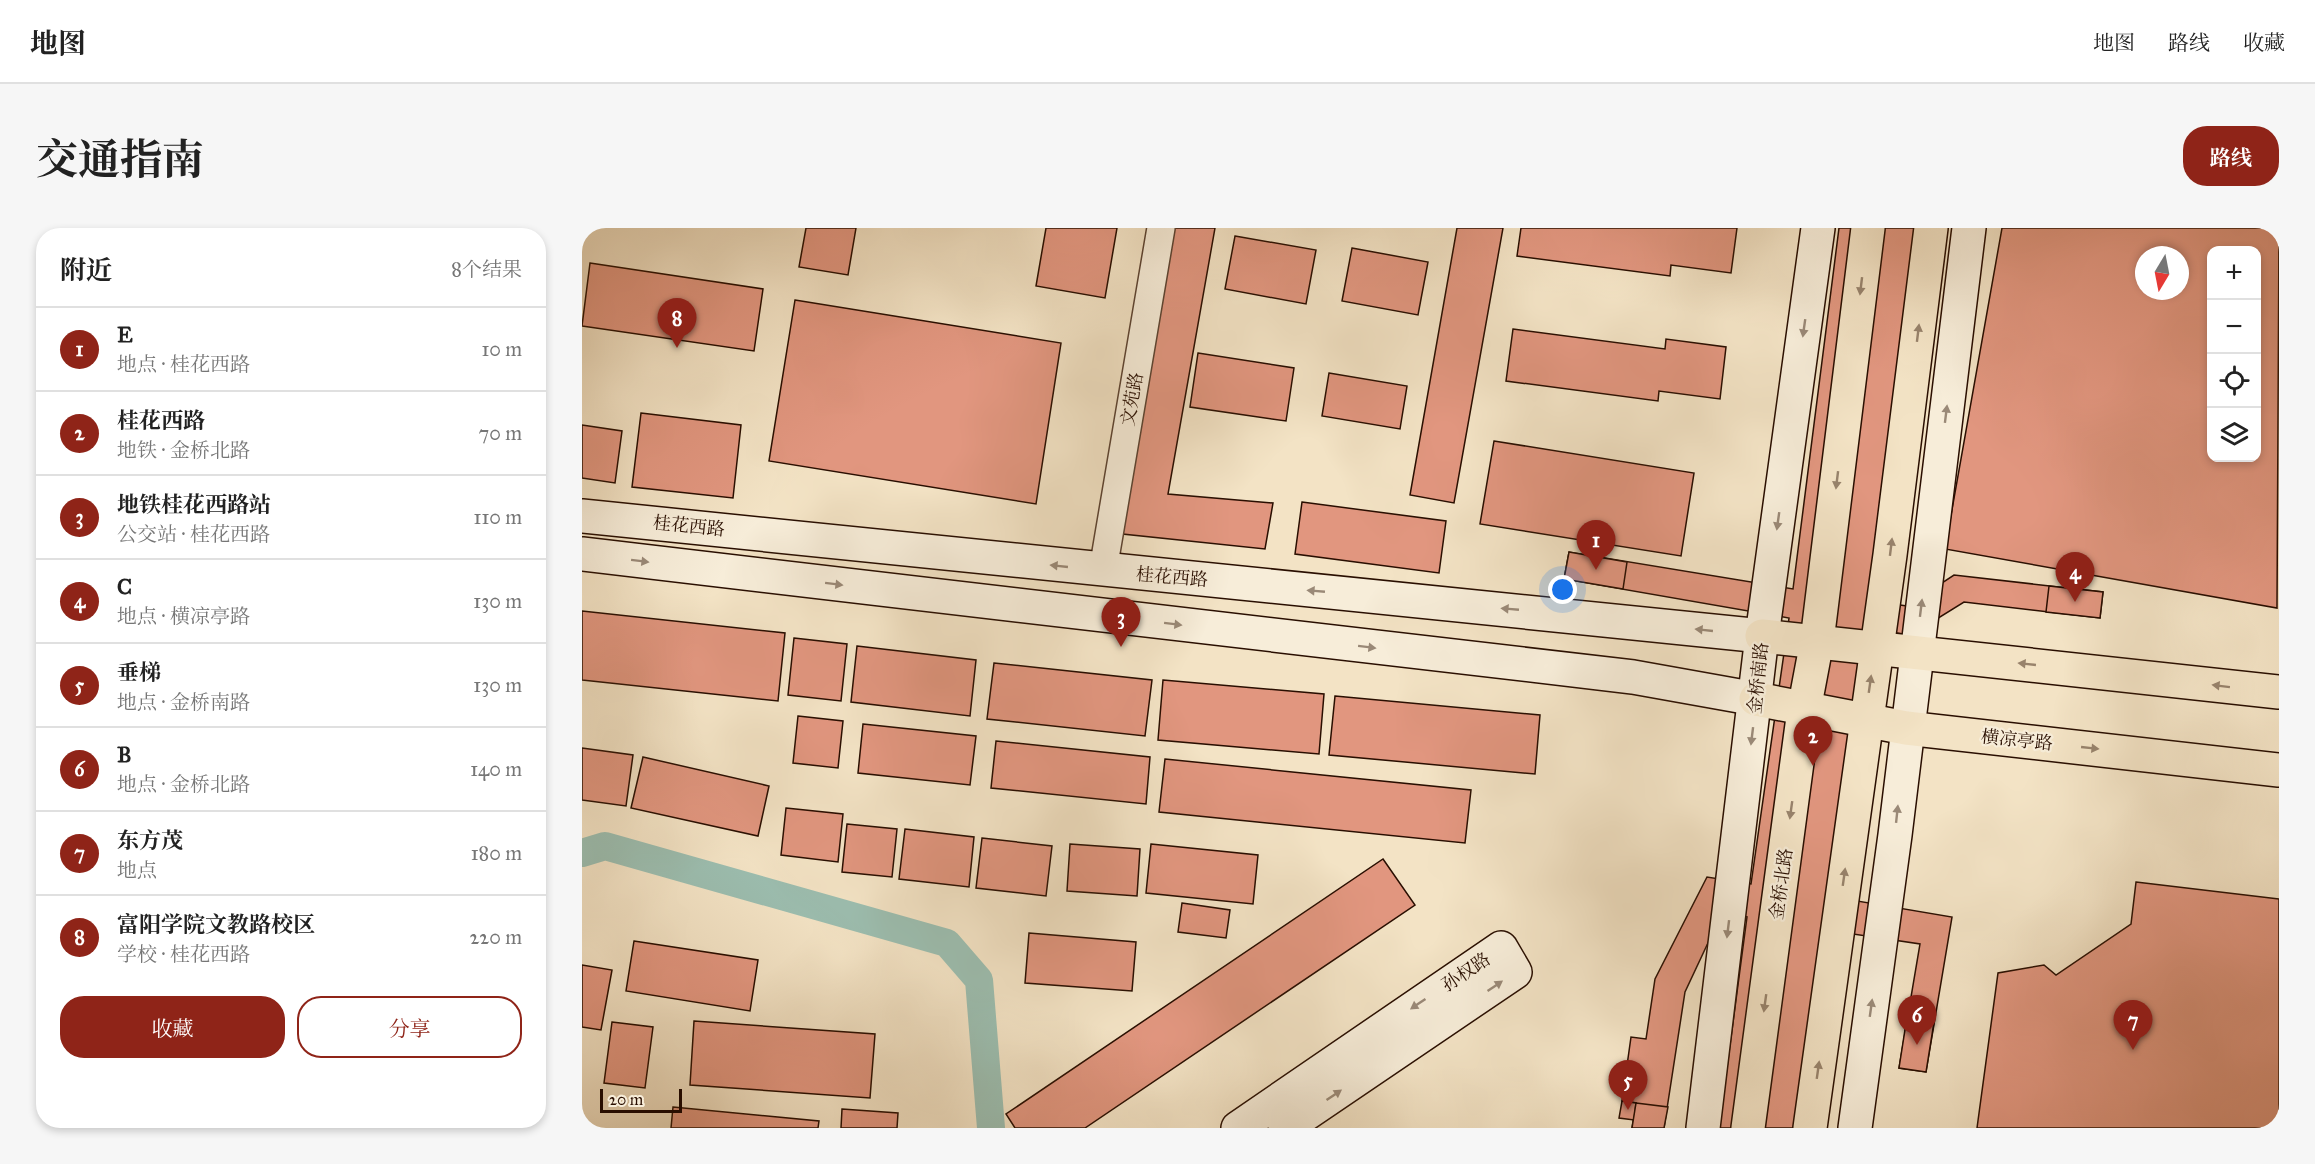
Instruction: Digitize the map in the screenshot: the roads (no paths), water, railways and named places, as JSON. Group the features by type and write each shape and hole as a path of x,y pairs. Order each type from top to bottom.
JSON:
{"main road":[{"name":"金桥南路","path":"1703,1128 1762,636 1818,228"},
{"path":"1817,641 1868,228"},
{"path":"1810,1128 1875,647 1890,555 1931,228"},
{"path":"1855,1128 1969,228"},
{"name":"桂花西路","path":"582,516 1762,636"},
{"path":"582,554 1633,677 1756,699"},
{"path":"1762,636 2279,692"},
{"name":"金桥北路","path":"1748,1128 1804,710 1817,641"},
{"name":"横凉亭路","path":"1756,699 1906,728 2279,770"},
{"name":"孙权路","path":"1238,1128 1501,948 1515,972 1285,1128"}],"street":[{"name":"文苑路","path":"1103,570 1161,228"}],"waterway":[{"path":"582,853 605,846 947,943 979,980 991,1128"}],"place":[{"name":"富阳学院文教路校区","path":"677,348"},
{"name":"E","path":"1596,570"},
{"name":"C","path":"2075,602"},
{"name":"地铁桂花西路站","path":"1121,647"},
{"name":"桂花西路","path":"1813,766"},
{"name":"B","path":"1917,1045"},
{"name":"东方茂","path":"2133,1050"},
{"name":"垂梯","path":"1628,1110"}]}
